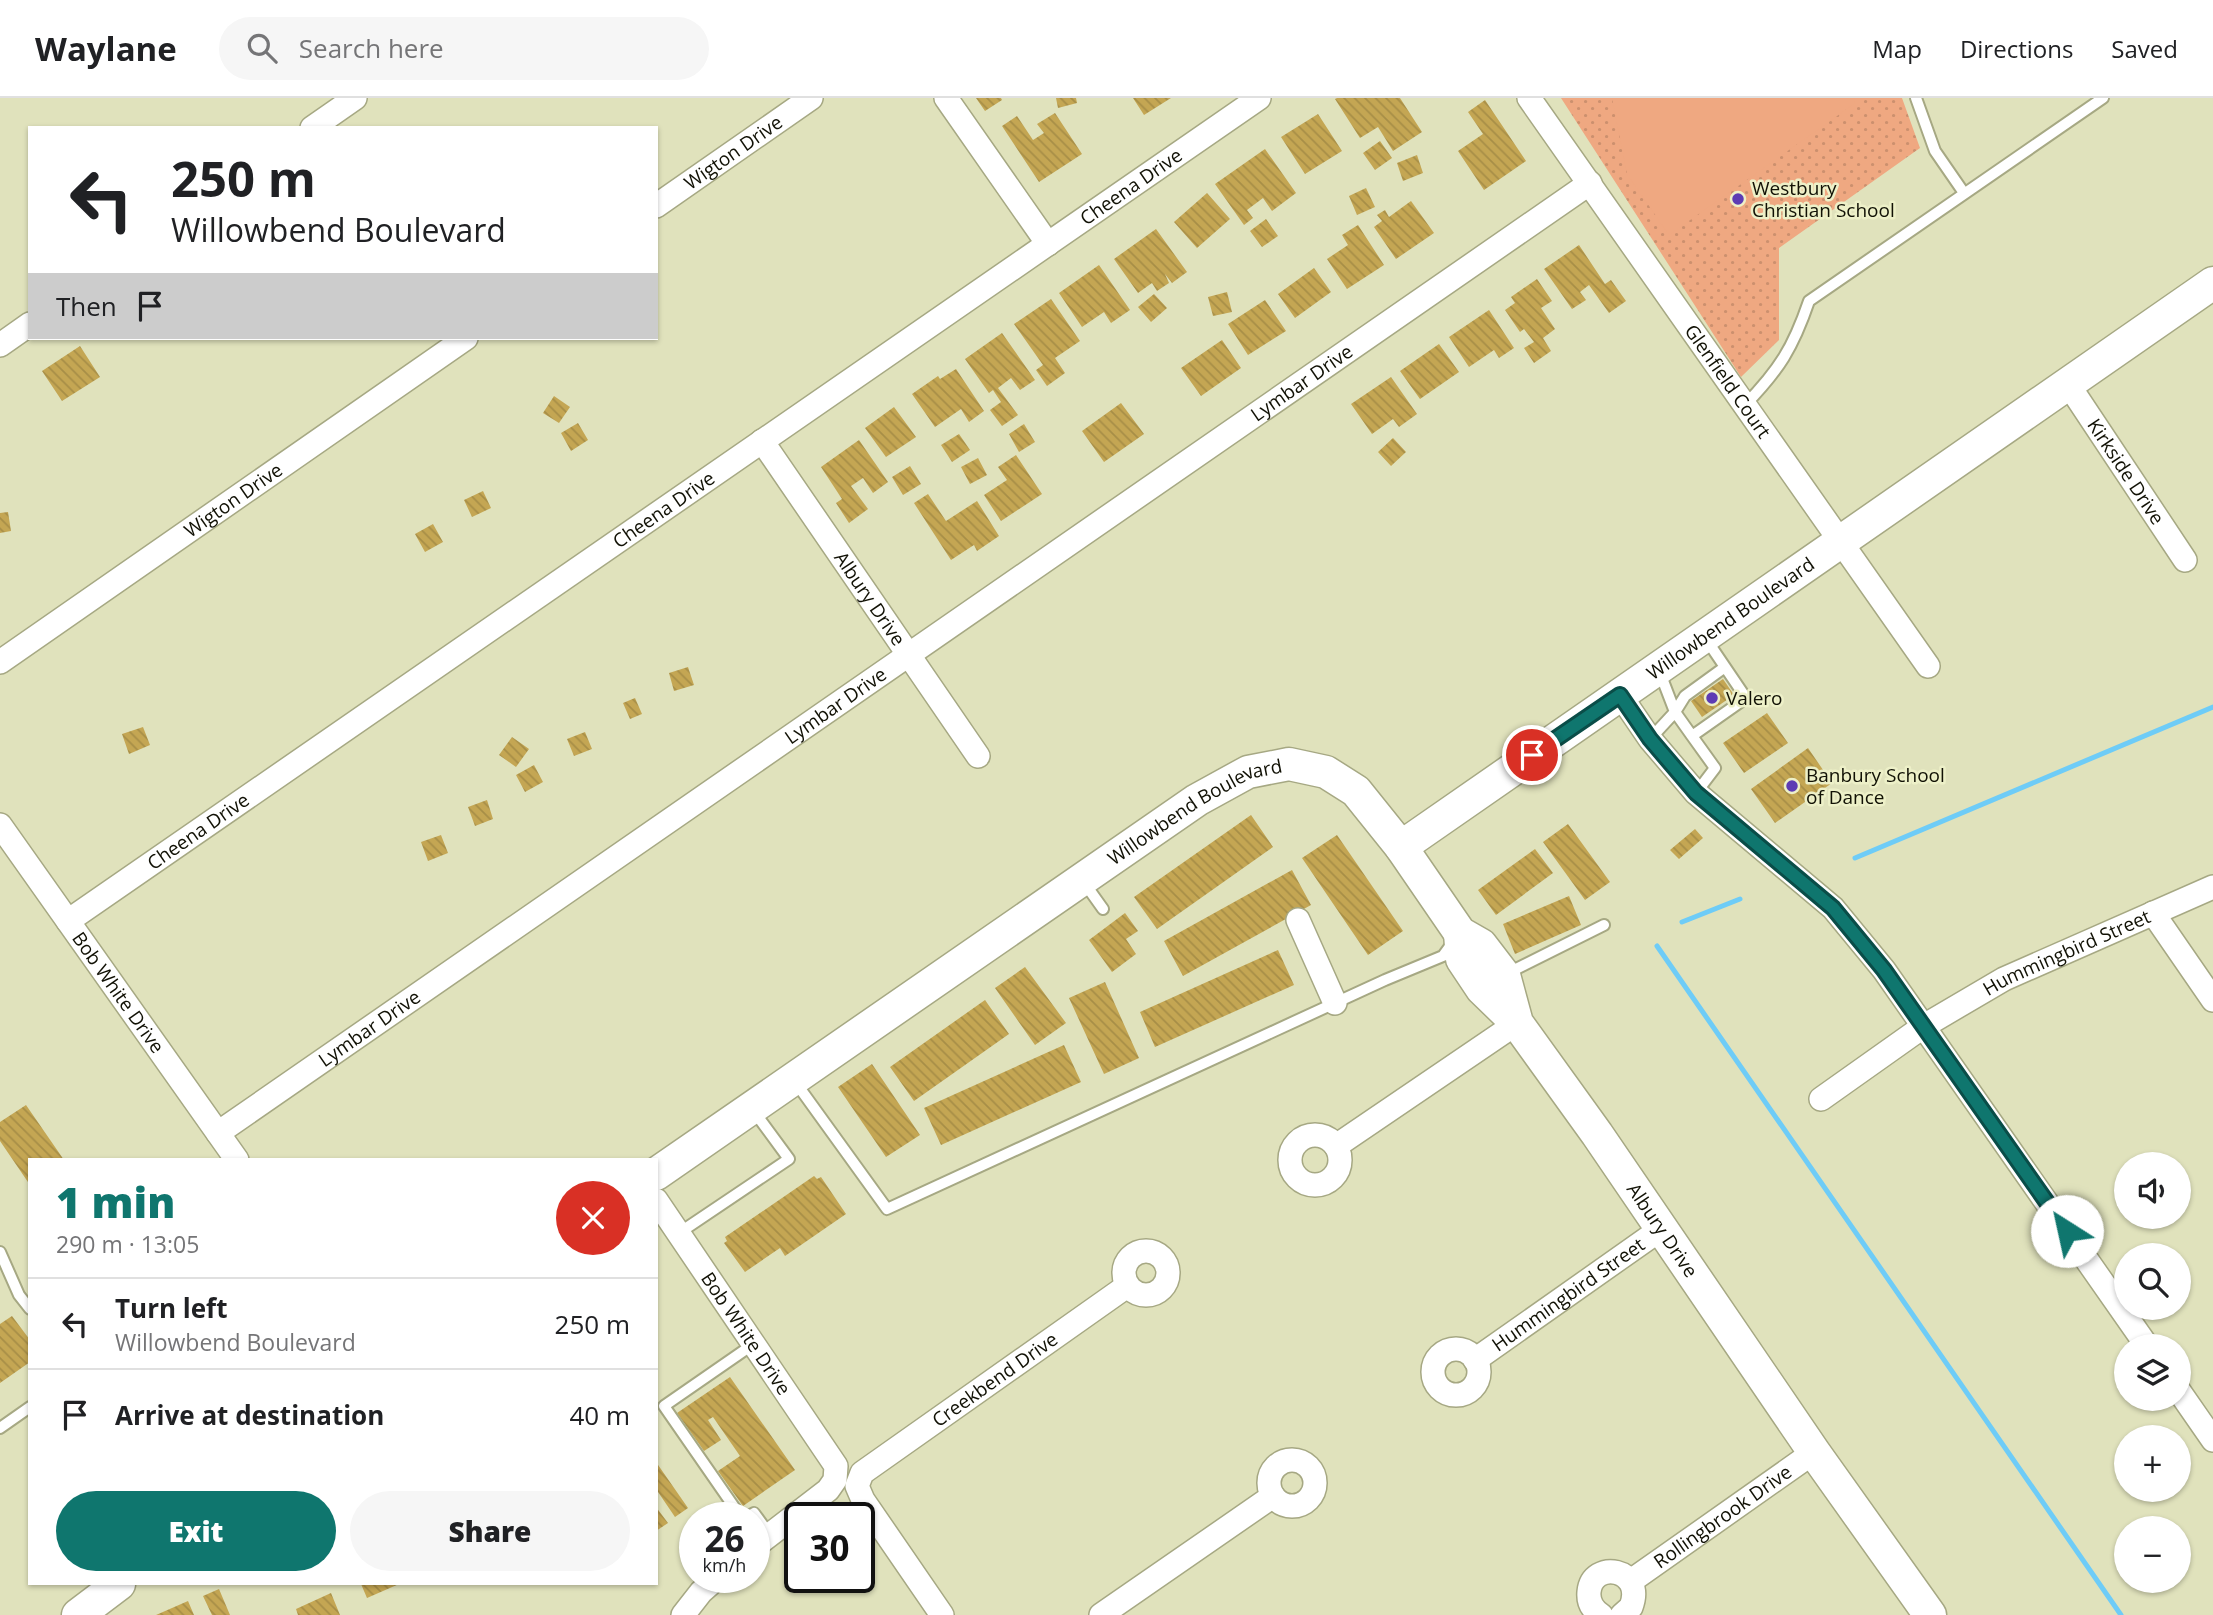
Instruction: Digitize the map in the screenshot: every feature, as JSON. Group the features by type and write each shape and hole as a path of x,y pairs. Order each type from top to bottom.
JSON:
{"street":[{"path":"315,126 355,98"},
{"name":"Wigton Drive","path":"658,205 811,98"},
{"path":"946,98 1048,244"},
{"name":"Cheena Drive","path":"68,921 1259,98"},
{"name":"Glenfield Court","path":"1529,98 1928,666"},
{"name":"Lymbar Drive","path":"218,1133 1590,183"},
{"name":"Willowbend Boulevard","path":"658,1173 1197,800 1248,772 1289,764 1326,772 1356,792 1401,847 2213,283"},
{"path":"0,345 28,325"},
{"name":"Wigton Drive","path":"0,662 463,340"},
{"name":"Kirkside Drive","path":"2068,384 2185,560"},
{"name":"Albury Drive","path":"762,441 978,756"},
{"path":"1620,695 1650,739 1696,793 1833,908 1884,970 2139,1334"},
{"name":"Bob White Drive","path":"0,825 236,1158"},
{"name":"Albury Drive","path":"1401,847 1460,933 1481,945 1504,975 1517,1023 1597,1134 1814,1452 1930,1615"},
{"name":"Hummingbird Street","path":"1821,1099 1924,1026 2004,979 2213,887"},
{"path":"2153,913 2213,1000"},
{"path":"1298,920 1335,1003"},
{"path":"1336,1146 1517,1023 1482,989 1462,959 1460,933"},
{"name":"Bob White Drive","path":"658,1203 836,1466 835,1480 828,1490 770,1535"},
{"name":"Hummingbird Street","path":"1475,1360 1661,1229"},
{"name":"Creekbend Drive","path":"942,1615 863,1500 857,1486 862,1473 1127,1286"},
{"path":"2191,1408 2213,1440"},
{"name":"Rollingbrook Drive","path":"1631,1581 1814,1452"},
{"path":"1101,1615 1273,1496"},
{"path":"1601,1615 1592,1608 1588,1590 1592,1582 1607,1572 1616,1572 1631,1581 1634,1598 1631,1607 1622,1615"},
{"path":"78,1615 118,1585"},
{"path":"683,1615 700,1593"}],"lane":[{"path":"1916,98 1935,151 1964,193"},
{"path":"1745,405 1774,375 1798,334 1809,301 2103,98"},
{"path":"1692,736 1746,698 1704,637"},
{"path":"1650,739 1675,712 1685,696 1725,667"},
{"path":"1658,668 1675,712 1715,768 1696,793"},
{"path":"1082,879 1103,909"},
{"path":"1504,975 1604,925"},
{"path":"793,1078 887,1209 1443,956 1460,933"},
{"path":"679,1233 789,1159 751,1108"},
{"path":"0,1252 19,1295 28,1307"},
{"path":"731,1502 664,1406 755,1343"},
{"path":"0,1428 28,1408"}],"shaded area":[{"name":"Westbury Christian School","path":"1561,98 1902,98 1920,148 1779,248 1779,340 1741,377"},
{"path":"1612,98 1855,98 1854,104 1669,235 1627,174"}],"building":[{"path":"976,98 1001,98 1002,100 985,111"},
{"path":"1056,98 1076,98 1077,103 1058,108"},
{"path":"1133,98 1171,98 1144,115"},
{"path":"1400,98 1422,132 1393,151 1378,127 1360,138 1335,99"},
{"path":"1485,100 1526,161 1484,190 1458,151 1483,134 1468,112"},
{"path":"1055,113 1082,154 1039,182 1002,126 1017,116 1033,140 1044,133 1037,124"},
{"path":"1318,114 1342,151 1305,174 1281,137"},
{"path":"1380,141 1392,158 1375,170 1363,153"},
{"path":"1265,149 1296,193 1272,211 1263,198 1247,210 1253,218 1244,225 1215,184"},
{"path":"1417,155 1423,173 1403,181 1397,163"},
{"path":"1366,188 1375,207 1357,215 1349,196"},
{"path":"1207,193 1230,219 1197,248 1174,222"},
{"path":"1411,201 1434,233 1396,259 1374,227 1382,221 1377,215 1385,210 1389,217"},
{"path":"1266,219 1278,236 1262,247 1250,231"},
{"path":"1358,225 1384,265 1347,289 1327,259 1348,245 1342,235"},
{"path":"1156,229 1187,272 1172,283 1165,274 1169,283 1157,291 1152,283 1138,293 1114,259"},
{"path":"1579,245 1605,284 1611,280 1626,301 1609,313 1589,285 1580,292 1586,300 1572,309 1544,269"},
{"path":"1099,265 1130,310 1111,323 1104,312 1082,327 1059,293"},
{"path":"1314,268 1331,292 1295,318 1278,294"},
{"path":"1537,279 1552,301 1541,308 1555,329 1543,338 1551,351 1534,363 1524,348 1534,342 1524,329 1520,332 1505,310 1515,303 1511,297"},
{"path":"1227,292 1232,312 1213,316 1208,297"},
{"path":"1154,294 1167,308 1151,322 1138,307"},
{"path":"1051,299 1080,341 1055,358 1065,373 1047,386 1036,370 1043,365 1014,324"},
{"path":"1265,300 1286,331 1248,355 1228,324"},
{"path":"1489,310 1514,348 1499,358 1494,350 1469,367 1449,337"},
{"path":"1002,333 1035,380 1020,390 1011,378 998,388 1018,415 1002,426 990,410 1001,402 993,390 989,393 965,359"},
{"path":"1222,340 1241,368 1201,396 1181,368"},
{"path":"1439,344 1459,372 1420,399 1400,371"},
{"path":"80,346 100,377 62,401 42,371"},
{"path":"956,369 984,411 969,422 961,409 935,427 912,394 938,376 940,379"},
{"path":"1391,377 1417,414 1399,427 1393,419 1372,434 1351,404"},
{"path":"554,396 570,407 559,423 543,413"},
{"path":"1121,403 1144,434 1104,462 1082,431"},
{"path":"894,407 916,437 886,457 865,428"},
{"path":"578,423 588,440 571,451 561,433"},
{"path":"1024,424 1035,442 1019,452 1009,434"},
{"path":"959,434 970,450 952,462 941,445"},
{"path":"1393,438 1406,452 1391,466 1378,452"},
{"path":"859,440 888,482 873,493 863,478 851,486 868,509 849,523 836,503 842,499 821,467"},
{"path":"1016,455 1042,494 1001,521 984,495 1007,480 998,467"},
{"path":"978,458 987,475 970,484 961,467"},
{"path":"910,466 921,484 903,495 892,477"},
{"path":"483,491 491,508 472,517 464,500"},
{"path":"928,494 946,521 977,501 999,536 977,551 974,545 951,560 914,503"},
{"path":"8,512 11,531 0,533 0,513"},
{"path":"433,524 443,542 425,552 415,534"},
{"path":"688,667 694,685 674,691 669,673"},
{"name":"Valero","path":"1723,679 1734,695 1702,717 1691,701"},
{"path":"635,698 642,714 630,719 623,703"},
{"path":"1767,713 1788,743 1744,773 1723,743"},
{"path":"143,727 150,745 129,754 122,734"},
{"path":"585,732 592,749 574,756 567,739"},
{"path":"512,737 529,749 516,767 499,755"},
{"name":"Banbury School of Dance","path":"1808,748 1832,783 1775,823 1751,789"},
{"path":"534,765 543,782 525,792 516,775"},
{"path":"487,800 493,819 475,826 468,807"},
{"path":"1251,815 1273,847 1157,929 1134,897"},
{"path":"1568,824 1610,882 1585,900 1543,842"},
{"path":"1695,829 1703,838 1679,859 1670,850"},
{"path":"441,835 448,853 428,861 421,842"},
{"path":"1337,835 1403,931 1368,955 1302,858"},
{"path":"1535,849 1553,873 1496,915 1478,890"},
{"path":"1292,870 1311,905 1183,976 1164,941"},
{"path":"1569,896 1581,925 1515,954 1503,924"},
{"path":"1125,913 1138,931 1126,939 1136,954 1112,972 1089,940"},
{"path":"1278,950 1294,985 1155,1047 1140,1012"},
{"path":"1025,967 1066,1023 1035,1045 995,988"},
{"path":"1105,982 1139,1058 1104,1074 1069,998"},
{"path":"985,1000 1009,1034 914,1101 890,1067"},
{"path":"1064,1045 1081,1082 941,1145 924,1108"},
{"path":"872,1064 920,1135 886,1157 838,1087"},
{"path":"26,1105 63,1158 28,1158 28,1182 0,1141 0,1122"},
{"path":"814,1176 817,1179 821,1177 846,1214 785,1256 780,1248 745,1272 724,1243 727,1241 725,1237"},
{"path":"12,1316 28,1337 28,1363 0,1383 0,1324"},
{"path":"730,1377 795,1470 749,1502 740,1502 718,1471 740,1456 713,1417 708,1420 721,1440 704,1451 677,1413"},
{"path":"658,1465 684,1502 679,1502 679,1514 675,1517 658,1492"},
{"path":"658,1510 668,1523 658,1530"},
{"path":"361,1585 397,1585 367,1598"},
{"path":"219,1589 230,1615 212,1615 203,1596"},
{"path":"331,1593 340,1615 298,1615 296,1609"},
{"path":"188,1601 194,1615 156,1615"}],"waterway":[{"path":"1855,858 2213,707"},
{"path":"1682,922 1740,899"},
{"path":"1657,946 2121,1615"}],"place":[{"name":"Westbury Christian School","path":"1738,199"},
{"name":"Valero","path":"1712,698"},
{"name":"Banbury School of Dance","path":"1792,786"}],"route":[{"path":"1532,755 1620,695 1650,739 1696,793 1833,908 1884,970 2067,1231"}]}
